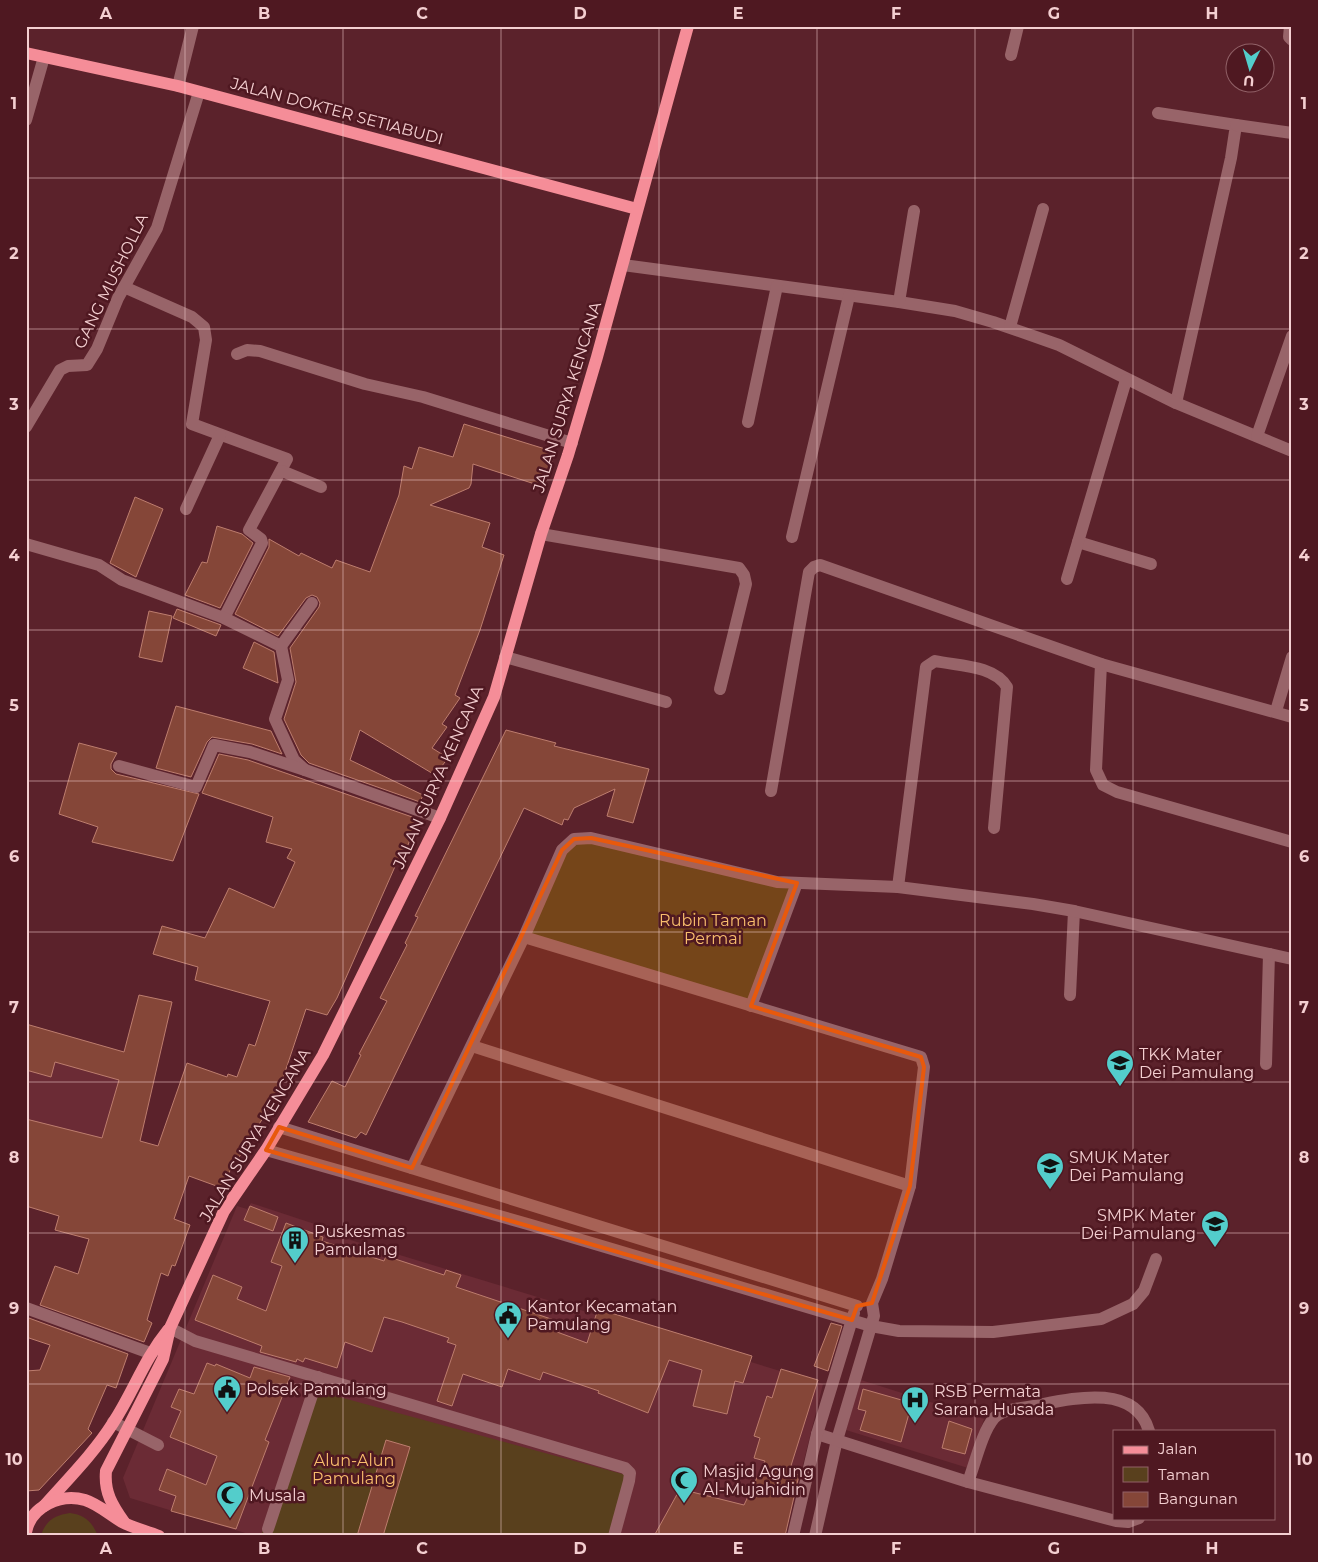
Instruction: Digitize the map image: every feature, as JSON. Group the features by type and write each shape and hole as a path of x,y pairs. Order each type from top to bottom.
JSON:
{"main road":[{"name":"JALAN SURYA KENCANA","path":"124,1522 109,1501 104,1485 106,1471 163,1359 170,1328 224,1211 266,1150 323,1055 440,818 494,697 541,534 572,443 688,26"},
{"name":"JALAN DOKTER SETIABUDI","path":"26,53 178,86 637,209"},
{"name":"JALAN SURYA KENCANA","path":"26,1532 34,1516 89,1457 114,1422 150,1352 170,1328"},
{"path":"44,1506 57,1500 71,1498 86,1500 124,1522 159,1536"}],"street":[{"path":"178,86 193,26"},
{"path":"1011,55 1018,26"},
{"path":"1290,26 1289,37 1292,40"},
{"path":"26,120 44,57"},
{"name":"GANG MUSHOLLA","path":"26,427 60,370 68,366 90,362 124,287 157,228 200,92"},
{"path":"1158,113 1292,134"},
{"path":"1176,403 1231,158 1236,125"},
{"path":"1010,327 1043,209"},
{"path":"899,302 914,211"},
{"path":"623,265 955,311 1010,327 1058,345 1176,403 1292,451"},
{"path":"748,422 777,286"},
{"path":"124,287 192,317 204,327 206,340 192,424 285,465 321,487"},
{"path":"792,537 850,296"},
{"path":"1257,436 1292,336"},
{"path":"237,354 247,350 260,351 365,384 423,397 572,443"},
{"path":"1067,579 1126,380"},
{"path":"186,508 220,435"},
{"path":"224,618 262,543 261,538 249,530 285,465"},
{"path":"541,534 739,568 744,574 746,584 720,689"},
{"path":"1078,542 1151,564"},
{"path":"26,544 98,565 122,580 224,618 281,646"},
{"path":"771,790 809,572 814,567 820,565 1101,664 1276,711 1292,717"},
{"path":"305,770 294,760 275,719 288,680 281,646 312,602"},
{"path":"1276,711 1288,686 1292,657"},
{"path":"505,658 666,702"},
{"path":"898,887 926,666 930,662 935,661 991,672 1002,678 1007,687 994,828"},
{"path":"1101,664 1096,770 1103,785 1117,792 1292,842"},
{"path":"119,766 196,787 214,744 250,752 305,770 440,818"},
{"path":"412,1168 524,937 562,850 574,839 591,838 777,882 898,887 1074,911 1291,958"},
{"path":"751,1006 797,884"},
{"path":"1070,995 1074,911"},
{"path":"524,937 922,1058 924,1067 910,1186 882,1279 872,1303 874,1316 872,1326 837,1440 815,1536"},
{"path":"1266,1064 1269,954"},
{"path":"472,1046 910,1186"},
{"path":"279,1127 857,1306 872,1303"},
{"path":"266,1150 531,1225 872,1326 899,1331 993,1332 1101,1319 1133,1304 1144,1291 1156,1258"},
{"path":"531,1225 535,1207"},
{"path":"793,1536 817,1434 857,1306"},
{"path":"26,1308 150,1352"},
{"path":"170,1328 195,1341 625,1468 630,1474 629,1481 614,1536"},
{"path":"268,1529 318,1377"},
{"path":"968,1482 994,1417 1004,1412 1056,1402 1099,1397 1125,1402 1146,1422 1148,1430"},
{"path":"114,1422 127,1431 158,1445"},
{"path":"817,1434 968,1482 1116,1521 1128,1522 1134,1520"}],"highlighted area":[{"path":"591,838 797,883 751,1006 921,1057 924,1067 910,1186 872,1303 857,1306 852,1320 266,1150 279,1127 412,1168 562,850 574,839"}],"shaded area":[{"path":"26,1024 150,1060 127,1135 105,1128 101,1140 26,1119"},
{"path":"251,1203 345,1234 344,1238 823,1384 785,1536 255,1536 130,1498 123,1478 237,1206 247,1209"},
{"name":"RSB Permata Sarana Husada","path":"861,1380 984,1419 968,1468 846,1430"}],"green space":[{"name":"Rubin Taman Permai","path":"574,839 797,883 751,1006 524,937"},
{"name":"Alun-Alun Pamulang","path":"310,1389 626,1475 608,1536 261,1536"},
{"path":"70,1513 80,1515 87,1520 98,1536 41,1536 45,1526 51,1520 60,1515"}],"building":[{"path":"464,424 555,452 544,487 473,464 469,488 430,505 490,523 482,547 504,555 480,630 455,695 460,698 442,724 447,727 432,748 448,758 435,775 360,730 350,760 423,795 420,802 309,763 301,755 284,719 296,682 290,648 319,607 320,603 317,597 312,595 306,598 278,636 235,614 269,547 269,539 299,556 301,553 332,568 336,560 370,572 399,495 404,466 412,469 419,447 453,457"},
{"path":"135,497 163,509 136,577 110,563"},
{"path":"217,526 242,534 253,543 220,608 185,595 202,562 207,563"},
{"path":"177,609 221,625 216,636 173,618"},
{"path":"149,611 172,616 162,662 139,657"},
{"path":"254,642 274,652 278,683 243,668"},
{"path":"176,706 271,731 282,754 252,744 212,737 207,742 191,777 156,768"},
{"path":"506,730 556,743 554,746 649,769 633,823 607,816 615,789 574,808 568,820 564,819 562,825 524,808 366,1135 361,1132 356,1138 308,1122 332,1081 345,1087 361,1055 359,1054 387,1001 380,998 407,945 405,943 418,917 415,916"},
{"path":"79,743 117,753 111,764 111,769 116,774 199,794 173,861 92,842 98,827 59,814"},
{"path":"219,754 248,760 418,819 401,863 397,862 337,998 327,1015 306,1009 278,1093 235,1164 233,1164 222,1188 189,1176 174,1219 190,1225 175,1266 172,1265 168,1276 161,1273 147,1320 152,1323 144,1342 40,1305 55,1266 78,1274 89,1239 55,1230 59,1216 26,1206 26,1119 102,1138 119,1080 55,1062 51,1077 26,1070 26,1024 124,1052 139,995 172,1002 140,1141 158,1146 187,1063 227,1077 228,1074 237,1077 249,1044 255,1046 270,1001 195,980 198,967 153,954 162,926 205,938 229,888 274,908 295,862 287,858 292,849 266,842 273,817 202,793"},
{"path":"250,1206 278,1217 273,1231 244,1220"},
{"path":"286,1223 323,1237 322,1241 384,1261 386,1256 444,1275 446,1270 461,1275 456,1287 560,1322 557,1332 587,1343 598,1309 752,1356 743,1383 735,1381 727,1414 693,1406 702,1370 669,1360 648,1413 598,1393 599,1391 543,1372 540,1380 508,1369 502,1387 463,1374 452,1406 437,1401 456,1345 447,1342 449,1338 402,1322 384,1317 372,1352 345,1342 337,1368 305,1358 303,1362 297,1359 296,1362 260,1352 262,1346 195,1320 213,1275 242,1287 237,1299 266,1311 282,1266 271,1262"},
{"path":"26,1317 128,1354 116,1388 107,1385 88,1429 92,1433 39,1490 26,1491 26,1371 40,1370 50,1345 26,1337"},
{"path":"831,1323 842,1326 828,1371 814,1366"},
{"path":"207,1363 215,1366 216,1364 250,1378 254,1367 290,1377 265,1440 269,1442 236,1529 171,1511 176,1496 159,1490 167,1469 206,1485 217,1456 170,1437 181,1411 171,1407 179,1389 194,1394"},
{"path":"781,1369 818,1380 789,1472 799,1475 785,1536 654,1536 680,1489 744,1505 765,1461 754,1458 760,1438 754,1436 767,1396 772,1398"},
{"path":"863,1389 912,1403 901,1442 860,1430 866,1411 858,1409"},
{"path":"949,1421 972,1429 965,1454 942,1448"},
{"path":"386,1440 410,1447 383,1536 357,1536"}],"place":[{"name":"TKK Mater Dei Pamulang","path":"1120,1087"},
{"name":"SMUK Mater Dei Pamulang","path":"1050,1190"},
{"name":"SMPK Mater Dei Pamulang","path":"1215,1248"},
{"name":"Puskesmas Pamulang","path":"295,1264"},
{"name":"Kantor Kecamatan Pamulang","path":"508,1339"},
{"name":"Polsek Pamulang","path":"227,1413"},
{"name":"RSB Permata Sarana Husada","path":"915,1424"},
{"name":"Masjid Agung Al-Mujahidin","path":"684,1504"},
{"name":"Musala","path":"230,1519"}]}
